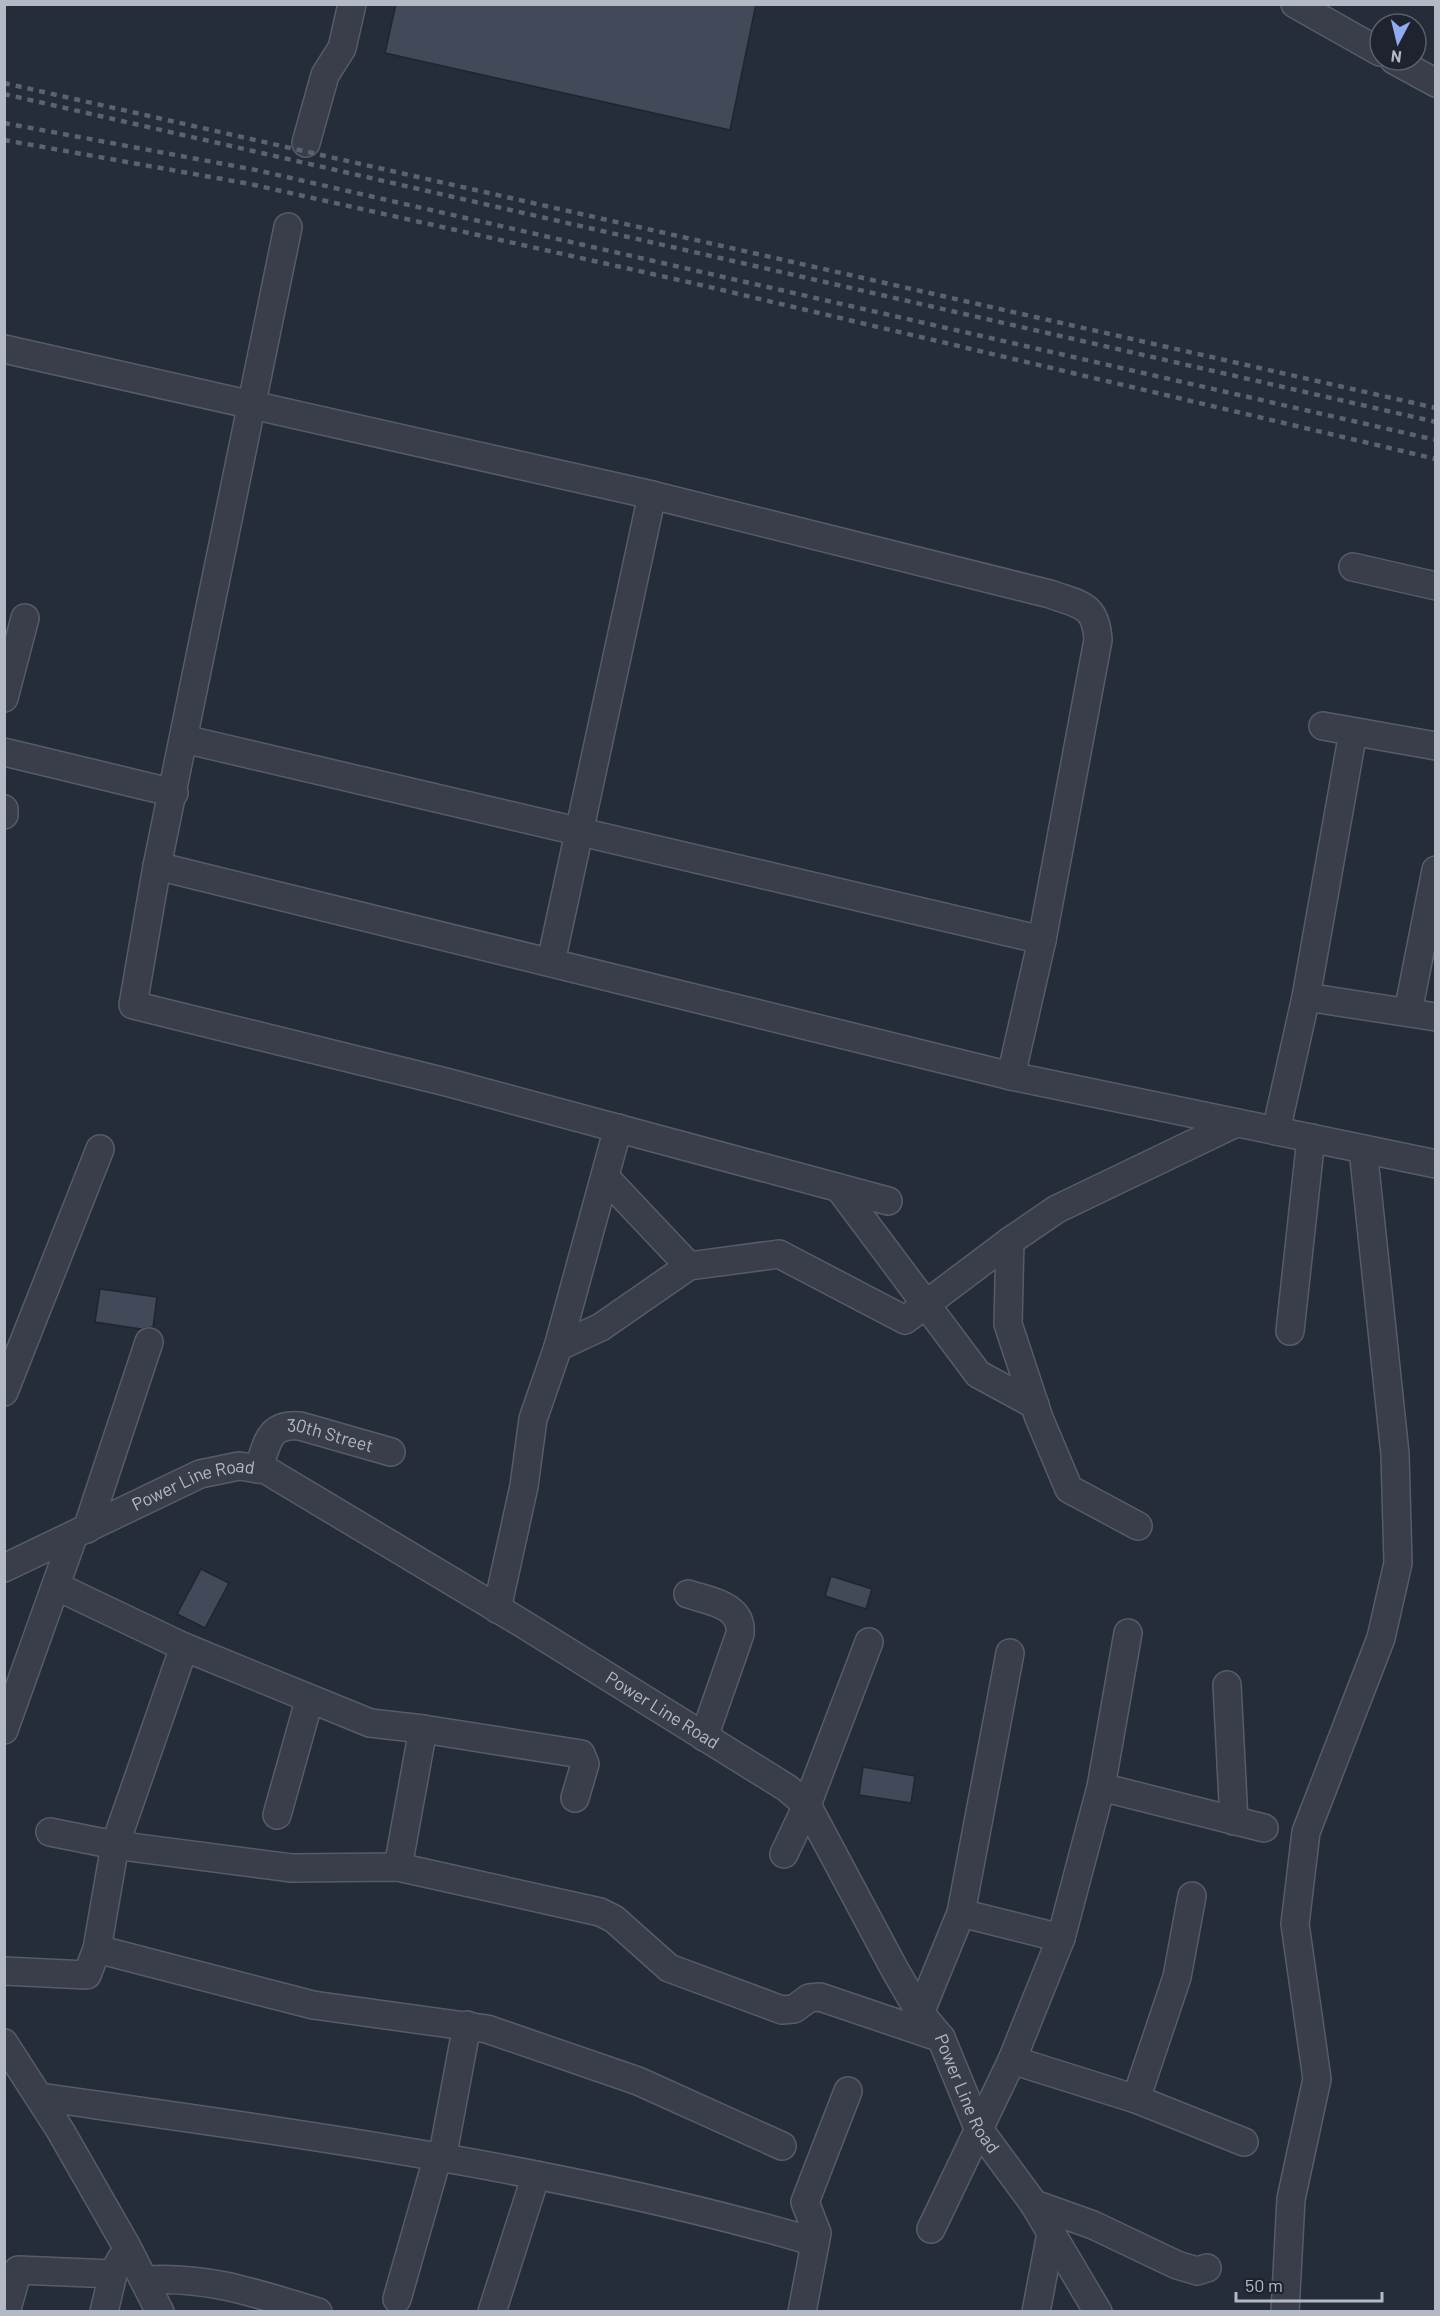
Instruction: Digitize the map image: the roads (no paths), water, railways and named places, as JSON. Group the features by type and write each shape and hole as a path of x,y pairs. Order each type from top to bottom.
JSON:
{"street":[{"path":"306,143 325,75 342,48 352,4"},
{"path":"1295,4 1368,45"},
{"path":"1416,72 1436,83"},
{"path":"288,227 174,793 157,866 133,1005 446,1082 888,1201"},
{"path":"4,349 652,495 1050,594 1078,604 1091,613 1097,621 1098,640 1042,940 1011,1076"},
{"path":"551,962 652,495"},
{"path":"1353,567 1436,586"},
{"path":"4,698 25,618"},
{"path":"1323,726 1436,746"},
{"path":"1276,1131 1306,998 1353,732"},
{"path":"184,739 1042,940"},
{"path":"4,752 174,793"},
{"path":"4,809 4,815"},
{"path":"157,866 1011,1076 1436,1164"},
{"path":"1408,1012 1436,870"},
{"path":"1306,998 1436,1017"},
{"path":"558,1347 601,1327 689,1266 779,1254 905,1320 1010,1241 1057,1209 1236,1123"},
{"path":"497,1609 524,1486 533,1419 558,1347 618,1128"},
{"path":"1290,1331 1311,1138"},
{"path":"4,1392 100,1149"},
{"path":"1285,2312 1291,2199 1317,2079 1295,1924 1306,1832 1381,1638 1398,1563 1395,1454 1363,1149"},
{"path":"605,1177 689,1266"},
{"path":"839,1188 978,1374 1035,1405"},
{"path":"1010,1241 1008,1324 1035,1405 1068,1489 1138,1526"},
{"path":"4,1730 56,1586 80,1533 149,1342"},
{"name":"30th Street","path":"258,1469 272,1436 280,1426 286,1425 300,1426 391,1452"},
{"name":"Power Line Road","path":"4,1568 200,1474 239,1466 266,1470 497,1609 786,1788 807,1805 920,2013 941,2038 978,2128 1034,2204 1098,2312"},
{"path":"56,1586 184,1647 309,1701 370,1723 423,1729 580,1754 585,1764 575,1798"},
{"path":"688,1594 724,1606 734,1612 740,1623 740,1635 704,1737"},
{"path":"931,2229 1012,2060 1061,1938 1101,1787 1128,1633"},
{"path":"784,1854 807,1805 869,1642"},
{"path":"4,1971 87,1975 97,1949 115,1845 184,1647"},
{"path":"920,2013 961,1913 1010,1653"},
{"path":"1227,1685 1234,1821"},
{"path":"277,1815 309,1701"},
{"path":"398,1868 423,1729"},
{"path":"1101,1787 1264,1828"},
{"path":"50,1832 115,1845 292,1868 398,1868 600,1912 620,1924 669,1968 782,2010 794,2009 809,1998 820,1997 941,2038"},
{"path":"1136,2099 1177,1977 1192,1896"},
{"path":"961,1913 1061,1938"},
{"path":"97,1949 313,2005 487,2029 638,2081 782,2146"},
{"path":"397,2299 440,2159 467,2025"},
{"path":"4,2043 40,2097 127,2247 160,2312"},
{"path":"1012,2060 1136,2099 1244,2142"},
{"path":"802,2312 817,2233 805,2202 848,2091"},
{"path":"40,2097 315,2136 536,2175 730,2217 815,2242"},
{"path":"492,2312 536,2175"},
{"path":"1034,2204 1093,2225 1177,2265 1197,2271 1207,2268"},
{"path":"1036,2312 1051,2233"},
{"path":"104,2312 113,2274 127,2247"},
{"path":"6,2312 11,2264 113,2274"},
{"path":"145,2280 177,2278 215,2282 318,2312"}],"railway":[{"path":"4,83 1436,408"},
{"path":"4,94 1436,422"},
{"path":"4,123 256,170 1436,440"},
{"path":"4,140 250,184 688,282 1436,459"}]}
